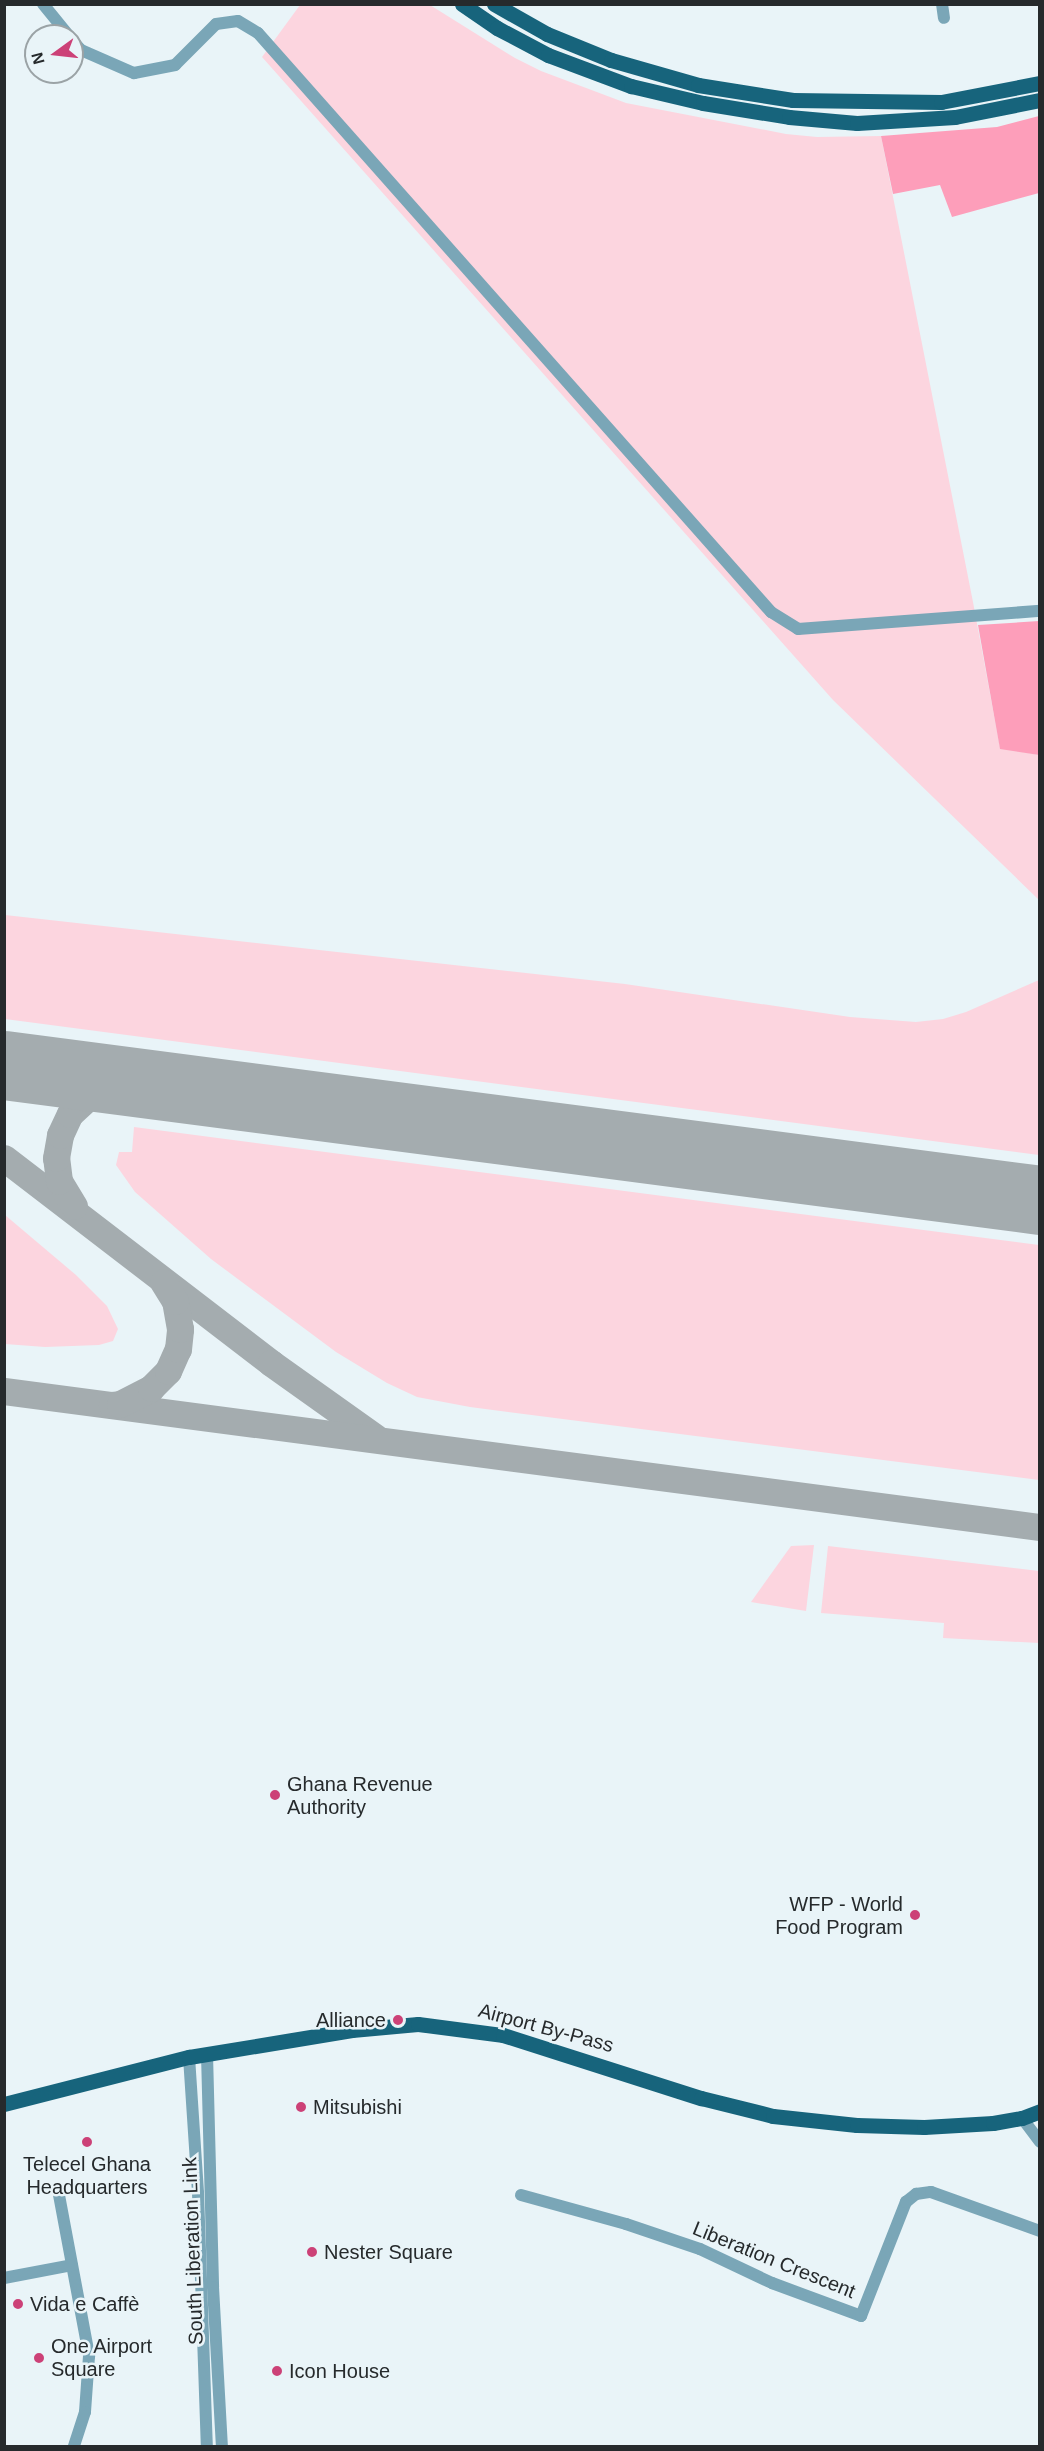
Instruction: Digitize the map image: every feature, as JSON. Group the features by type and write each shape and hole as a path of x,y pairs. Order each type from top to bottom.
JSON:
{"main road":[{"path":"462,4 497,28 548,55 631,86 789,117 857,123 955,117 1040,100"},
{"path":"494,4 547,34 611,60 698,85 793,100 941,102 1040,83"},
{"name":"Airport By-Pass","path":"4,2104 189,2057 352,2030 391,2025 436,2025 503,2035 530,2042 701,2098 773,2115 857,2125 924,2127 974,2125 1022,2118 1040,2111"}],"street":[{"path":"43,4 59,24"},
{"path":"942,4 944,18"},
{"path":"84,51 134,74 175,65 216,24 238,21 258,33 771,612 798,629 1040,611"},
{"name":"South Liberation Link","path":"207,2054 212,2275 222,2446"},
{"name":"South Liberation Link","path":"189,2057 198,2193 207,2446"},
{"path":"1022,2118 1040,2142"},
{"name":"Liberation Crescent","path":"521,2195 626,2224 700,2249 772,2283 861,2316 906,2202 916,2193 931,2192 1040,2231"},
{"path":"59,2195 89,2356 85,2412 74,2446"},
{"path":"4,2278 72,2265"}],"shaded area":[{"path":"300,5 430,5 515,58 541,71 626,103 786,134 817,137 881,136 1000,748 1039,755 1039,900 833,700 262,57"},
{"path":"1039,116 1039,193 952,217 940,185 893,194 881,136 997,127"},
{"path":"1039,621 1039,755 1000,749 978,625"},
{"path":"5,915 625,984 850,1017 916,1022 943,1019 966,1012 1039,980 1039,1155 5,1019"},
{"path":"134,1127 1039,1245 1039,1480 470,1407 417,1397 387,1383 336,1352 211,1259 135,1192 116,1165 119,1152 132,1152"},
{"path":"5,1215 76,1275 107,1306 118,1329 113,1341 99,1345 45,1347 5,1344"},
{"path":"814,1545 806,1611 751,1602 791,1546"},
{"path":"828,1546 1039,1571 1039,1643 943,1638 944,1623 821,1613"}],"taxiway":[{"path":"74,1206 59,1181 56,1158 60,1135 70,1114 87,1098 107,1088 129,1085 177,1087"},
{"path":"4,1158 271,1363 375,1437"},
{"path":"112,1405 120,1404 151,1388 168,1371 178,1349 180,1329 175,1301 163,1282"},
{"path":"4,1391 1040,1527"}],"runway":[{"path":"4,1065 1040,1200"}],"place":[{"name":"Ghana Revenue Authority","path":"275,1795"},
{"name":"WFP - World Food Program","path":"915,1915"},
{"name":"Alliance","path":"398,2020"},
{"name":"Mitsubishi","path":"301,2107"},
{"name":"Telecel Ghana Headquarters","path":"87,2142"},
{"name":"Nester Square","path":"312,2252"},
{"name":"Vida e Caffè","path":"18,2304"},
{"name":"One Airport Square","path":"39,2358"},
{"name":"Icon House","path":"277,2371"}]}
